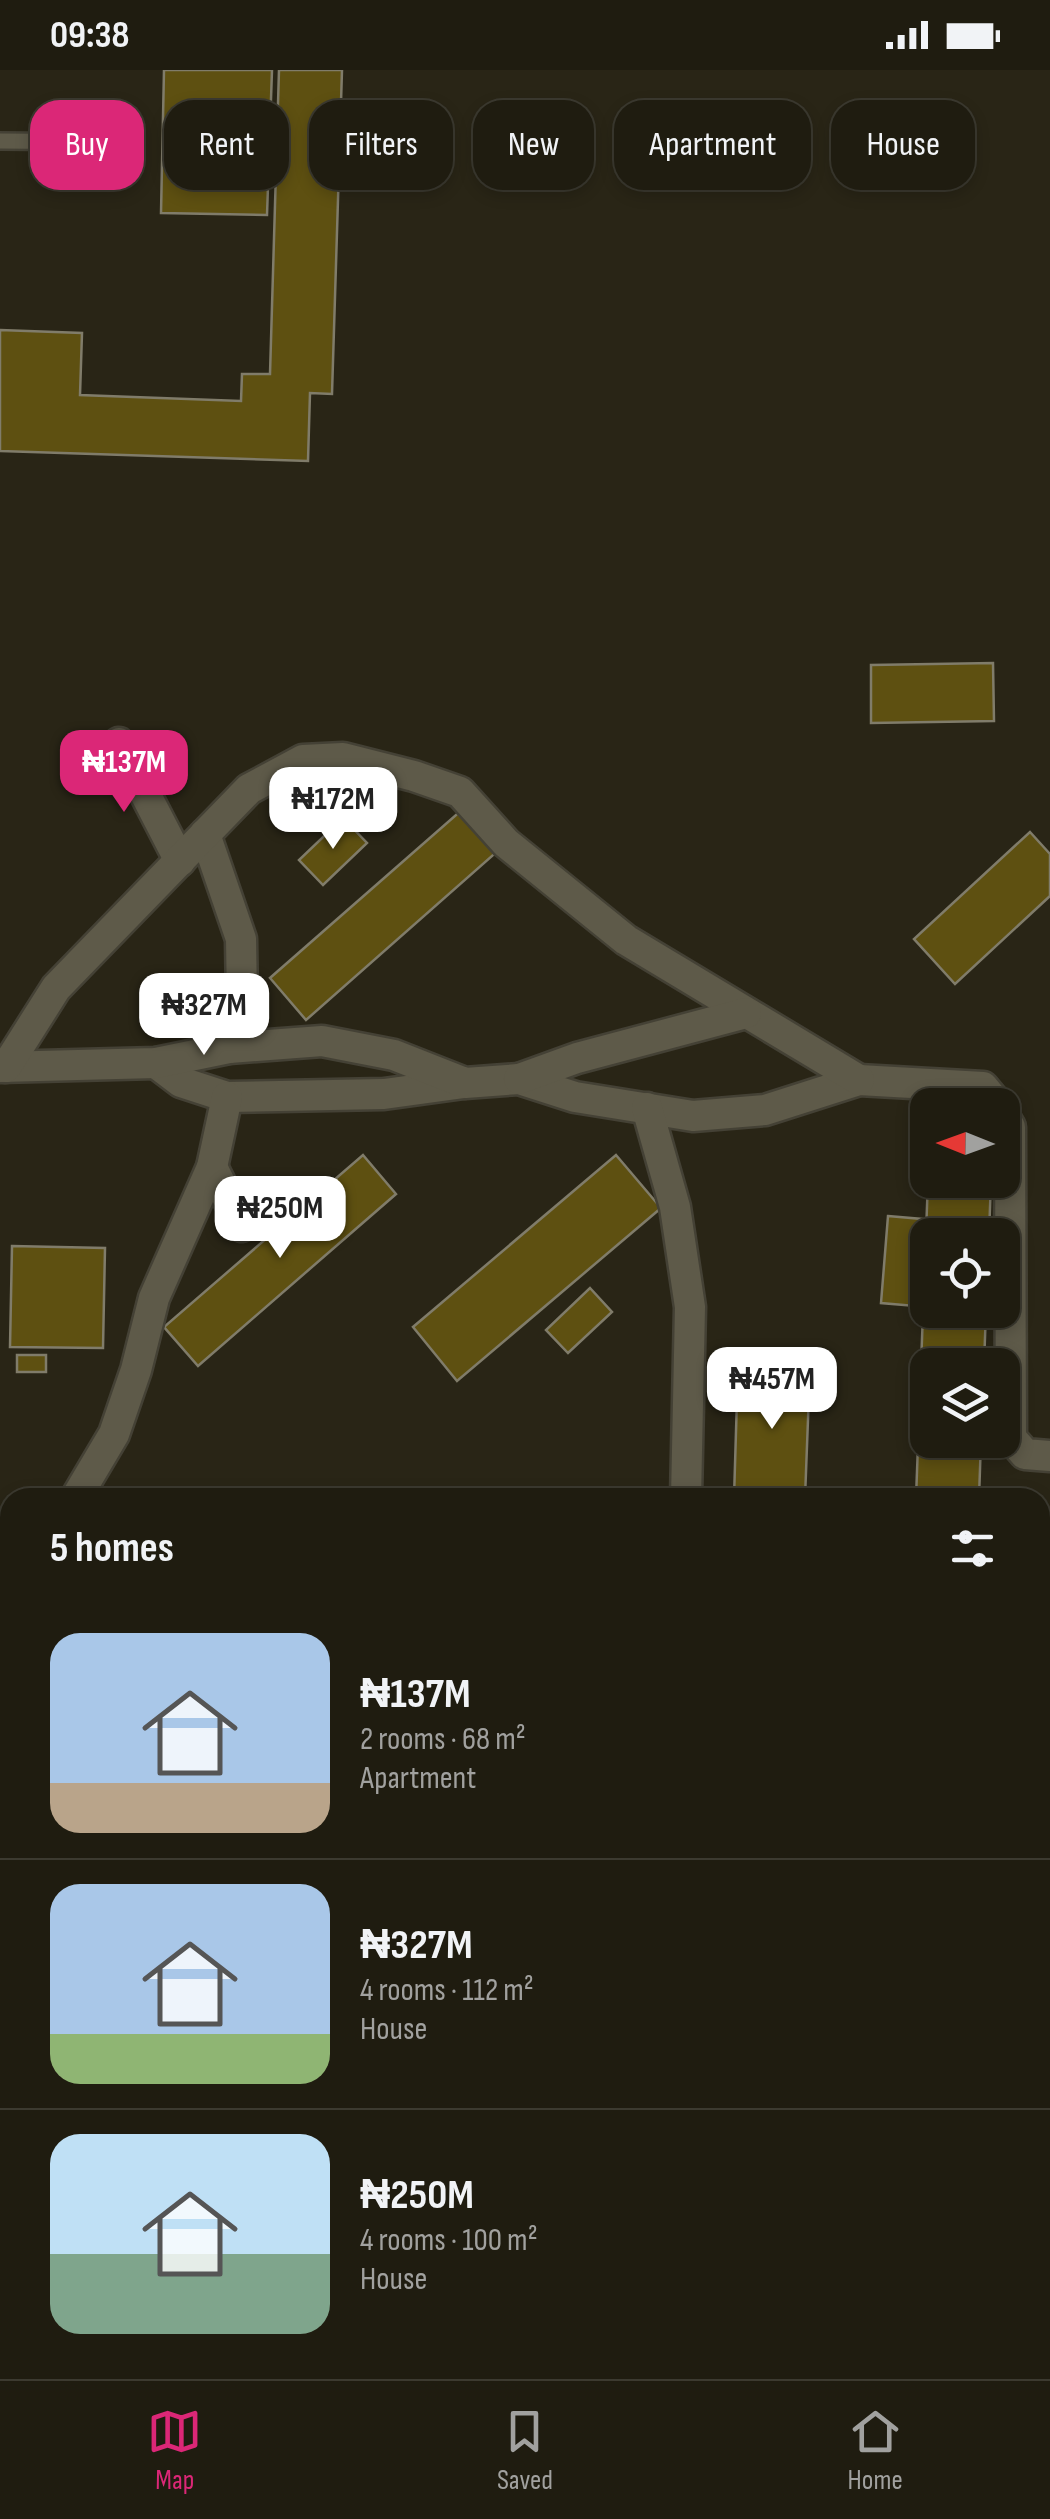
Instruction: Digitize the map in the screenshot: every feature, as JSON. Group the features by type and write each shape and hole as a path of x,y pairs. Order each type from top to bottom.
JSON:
{"street":[{"path":"119,743 180,861"},
{"path":"3,1067 56,988 248,789 303,760 343,758 460,792 506,843 626,940 860,1080"},
{"path":"205,834 241,939 242,999 229,1048"},
{"path":"156,1063 181,1082 227,1097 384,1094 519,1079 577,1058 746,1013"},
{"path":"3,1067 156,1063 229,1048 322,1042 394,1055 465,1083"},
{"path":"519,1079 575,1097 693,1116 766,1110 860,1080 984,1088"},
{"path":"82,1488 114,1434 136,1370 154,1298 212,1166 227,1097"},
{"path":"647,1108 675,1207 690,1308 686,1488"},
{"path":"212,1166 242,1226"},
{"path":"1010,1198 1011,1438 1025,1454 1050,1456"}],"lane":[{"path":"0,141 30,141"}],"building":[{"path":"164,70 272,70 271,100 164,100 164,190 268,190 267,215 161,213"},
{"path":"279,70 342,70 341,100 309,100 309,190 338,190 332,394 310,393 308,461 0,451 0,330 82,333 80,395 241,401 242,374 270,374 275,190 289,190 289,100 278,100"},
{"path":"993,663 994,721 871,723 871,665"},
{"path":"464,808 500,849 306,1020 270,978"},
{"path":"343,818 367,843 323,885 299,860"},
{"path":"1030,832 1050,854 1050,896 955,984 914,939"},
{"path":"363,1155 396,1194 198,1366 164,1327"},
{"path":"616,1155 661,1208 457,1381 413,1327"},
{"path":"927,1198 990,1198 990,1218 927,1218"},
{"path":"888,1216 911,1218 910,1306 881,1303"},
{"path":"12,1246 105,1248 103,1348 10,1347"},
{"path":"590,1288 612,1312 568,1353 546,1330"},
{"path":"922,1328 985,1328 985,1348 922,1348"},
{"path":"17,1355 46,1355 46,1372 17,1372"},
{"path":"738,1365 810,1367 805,1488 734,1488"},
{"path":"918,1458 980,1458 979,1488 916,1488"}]}
